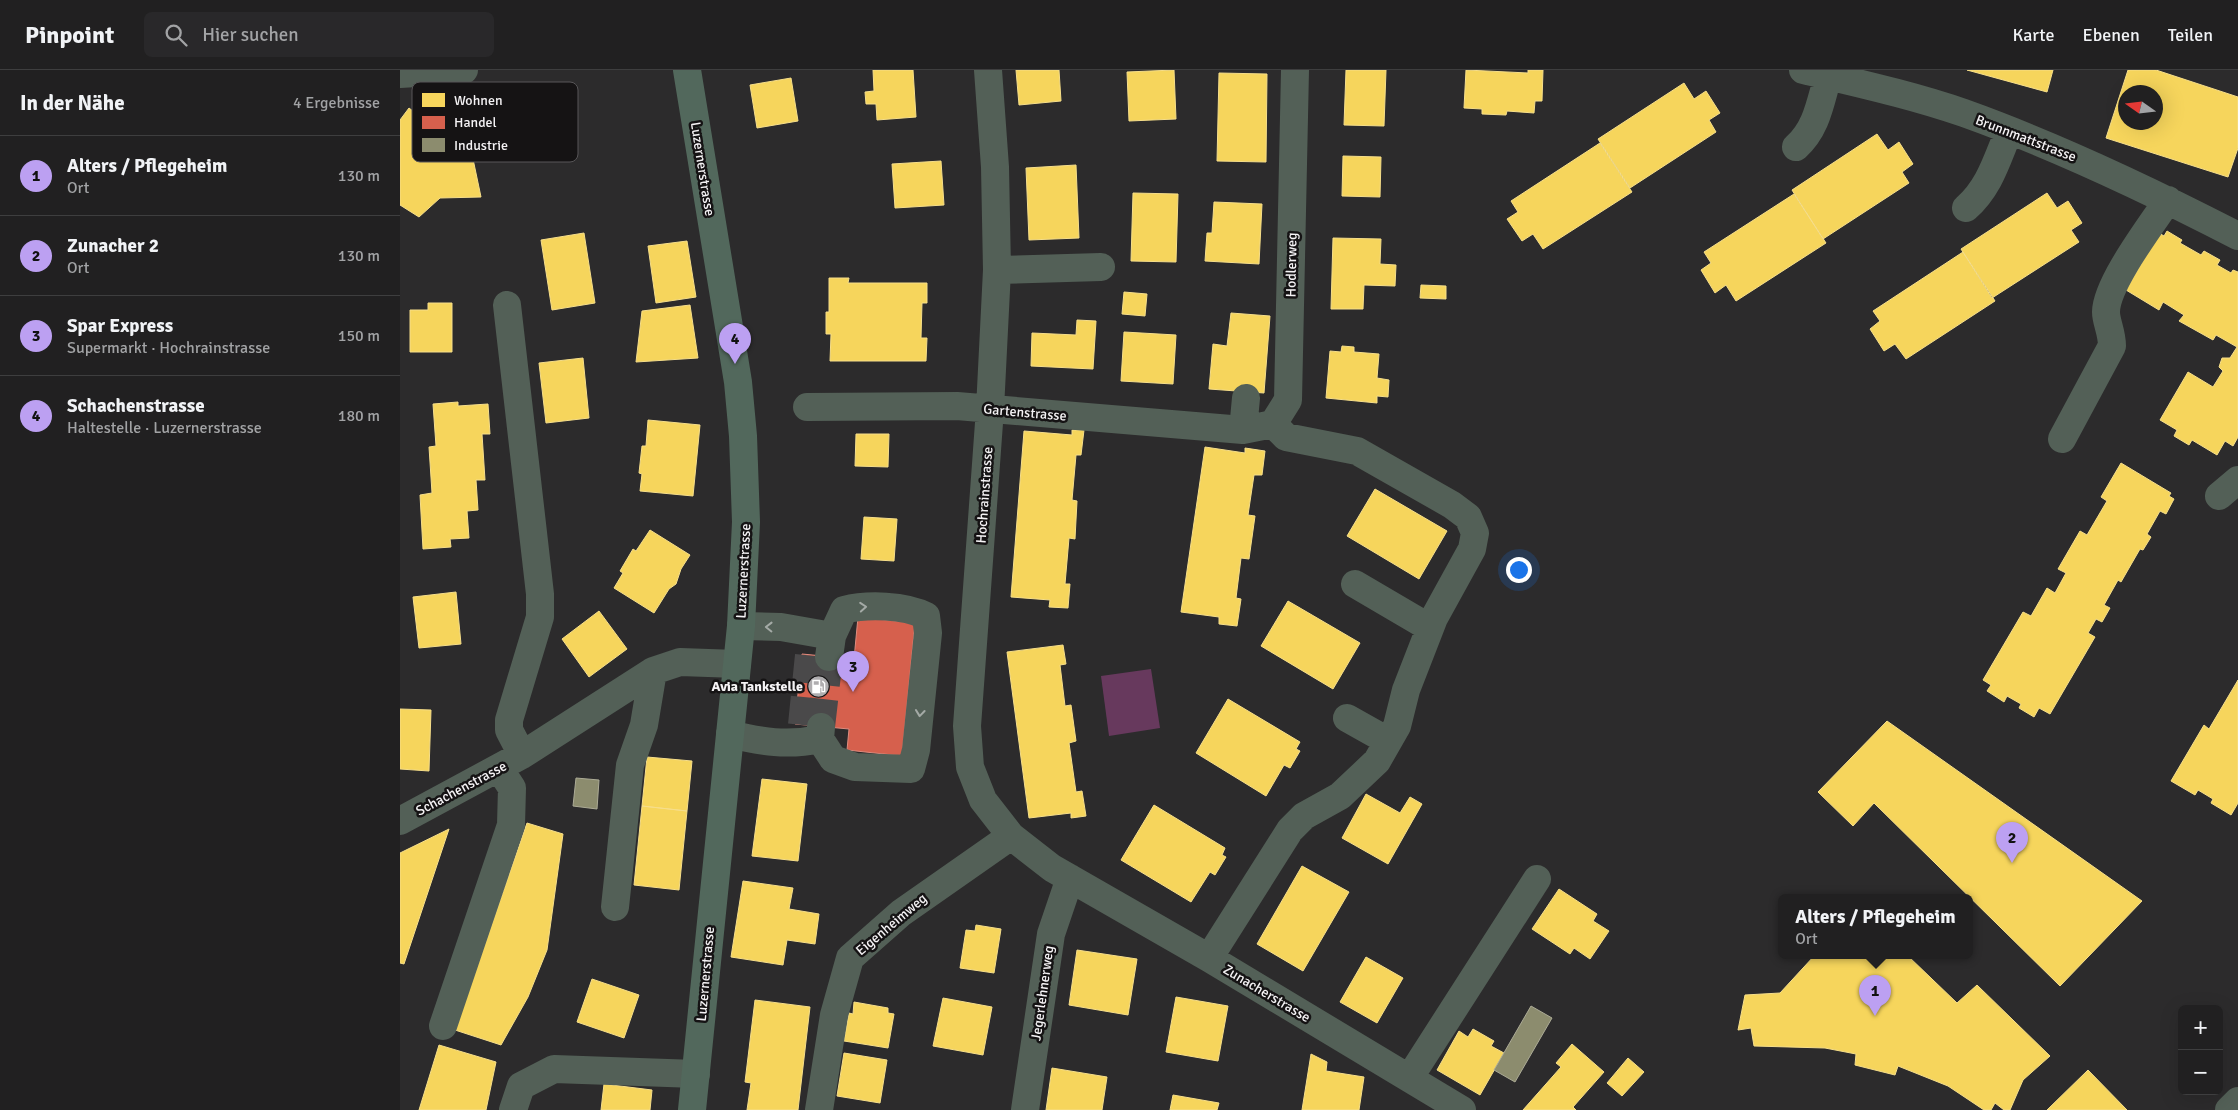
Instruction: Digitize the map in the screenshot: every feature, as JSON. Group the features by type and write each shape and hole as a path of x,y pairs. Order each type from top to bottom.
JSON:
{"main road":[{"name":"Luzernerstrasse","path":"687,70 738,382 743,436 746,522 741,626 692,1110"}],"street":[{"path":"400,74 464,70"},
{"name":"Hochrainstrasse","path":"988,70 995,167 997,270 990,409 967,726 970,766 983,800 1011,836 1052,868 1070,878"},
{"name":"Hodlerweg","path":"1274,424 1288,400 1295,70"},
{"path":"1796,147 1806,138 1816,122 1816,73"},
{"name":"Brunnmattstrasse","path":"1816,73 1876,87 1963,113 2096,165 2238,236"},
{"path":"1966,208 1979,196 1989,180 2009,131"},
{"path":"2062,439 2112,346 2112,333 2106,312 2113,286 2168,200"},
{"path":"997,270 1101,267"},
{"name":"Schachenstrasse","path":"507,305 540,594 540,616 509,720 509,730 522,755"},
{"path":"1209,958 1290,830 1304,816 1340,796 1377,761 1397,726 1406,690 1430,628 1472,549 1475,533 1468,517 1452,505 1357,451 1286,437 1274,424 1243,430 1246,398"},
{"name":"Gartenstrasse","path":"807,407 904,405 990,409 1243,430"},
{"path":"1355,584 1430,628"},
{"path":"730,734 762,743 811,733 833,759 855,766 911,769 916,750 928,633 926,616 917,611 863,605 844,610 821,645 781,627 741,626"},
{"name":"Schachenstrasse","path":"400,821 522,755 653,671 680,662 737,664"},
{"path":"616,907 630,765 644,725 653,671"},
{"path":"1347,718 1388,741"},
{"path":"443,1026 511,825 512,788 499,768"},
{"name":"Eigenheimweg","path":"819,1110 834,1015 850,958 901,913 1011,836"},
{"name":"Zunacherstrasse","path":"1070,878 1209,958 1286,1006 1410,1077 1462,1110"},
{"name":"Jegerlehnerweg","path":"1025,1110 1051,934 1070,878"},
{"path":"1410,1077 1537,878"},
{"path":"517,1098 554,1069 696,1074"},
{"path":"2229,1110 2238,1101"}],"shaded area":[{"path":"1151,669 1160,728 1109,736 1101,676"}],"building: Wohnen":[{"path":"873,70 913,70 916,117 877,120 876,104 866,104 865,92 874,91"},
{"path":"1016,70 1059,70 1061,101 1019,105"},
{"path":"1174,70 1176,119 1129,121 1127,72"},
{"path":"1346,70 1386,70 1384,126 1344,125"},
{"path":"1466,70 1528,73 1528,70 1543,70 1542,101 1535,101 1534,113 1507,111 1506,115 1482,114 1482,109 1464,108"},
{"path":"1967,70 2053,70 2047,92"},
{"path":"2128,70 2156,70 2238,97 2238,148 2228,177 2106,138 2118,101 2118,130 2163,130 2163,85 2123,85"},
{"path":"1219,73 1267,74 1266,162 1217,161"},
{"path":"791,78 798,121 757,128 750,85"},
{"path":"1684,83 1694,99 1706,91 1720,113 1709,120 1716,132 1630,188 1598,139"},
{"path":"409,108 412,110 412,162 474,162 481,197 440,198 419,217 400,205 400,120"},
{"path":"1877,134 1888,150 1899,142 1913,164 1902,172 1909,183 1823,239 1792,190"},
{"path":"1600,143 1632,192 1543,249 1533,234 1522,241 1507,219 1518,212 1511,201"},
{"path":"1343,156 1381,157 1380,197 1342,196"},
{"path":"941,161 944,205 895,208 892,164"},
{"path":"1076,165 1079,238 1029,240 1026,168"},
{"path":"1133,193 1178,194 1176,262 1131,261"},
{"path":"2047,193 2057,208 2068,201 2082,223 2071,230 2079,242 1992,298 1961,249"},
{"path":"1794,194 1826,243 1736,301 1726,285 1715,293 1701,270 1711,263 1704,252"},
{"path":"1214,202 1262,204 1259,264 1205,261 1207,233 1212,233"},
{"path":"2167,231 2182,240 2180,243 2201,255 2204,251 2220,260 2217,265 2231,273 2233,270 2238,272 2238,437 2233,446 2225,441 2217,455 2192,440 2189,445 2174,436 2177,430 2160,420 2188,372 2213,387 2223,371 2219,367 2222,358 2230,358 2237,347 2216,335 2213,340 2179,321 2184,315 2163,302 2159,310 2126,290 2159,233 2164,236"},
{"path":"584,233 595,303 552,310 541,240"},
{"path":"1333,238 1381,239 1380,264 1396,265 1395,286 1364,285 1363,309 1331,309"},
{"path":"687,241 696,297 656,303 648,246"},
{"path":"1963,252 1995,301 1906,359 1895,344 1884,351 1870,329 1880,321 1873,311"},
{"path":"829,278 849,278 848,283 927,283 927,303 922,303 921,338 927,338 926,361 830,361 831,334 826,334 826,312 829,312"},
{"path":"1421,285 1446,286 1446,299 1420,298"},
{"path":"1124,292 1147,294 1145,316 1122,314"},
{"path":"428,303 452,303 452,352 410,352 410,310 428,310"},
{"path":"690,305 698,358 636,362 642,311"},
{"path":"1231,313 1270,316 1264,393 1209,389 1213,344 1227,346"},
{"path":"1077,320 1096,321 1093,369 1031,366 1032,333 1076,335"},
{"path":"1124,332 1176,335 1173,384 1121,381"},
{"path":"1342,346 1354,347 1354,352 1379,354 1377,378 1389,380 1388,397 1377,396 1377,403 1326,398 1330,351 1341,352"},
{"path":"583,358 589,418 546,423 539,363"},
{"path":"458,402 458,406 488,404 490,434 482,434 485,480 476,480 478,510 467,511 469,538 450,539 451,547 423,549 420,495 432,493 429,447 436,446 433,404"},
{"path":"648,420 700,425 693,496 640,491 642,474 639,473 642,446 646,446"},
{"path":"1072,430 1084,430 1081,455 1076,455 1072,500 1077,501 1075,539 1069,538 1065,584 1070,584 1068,608 1049,607 1050,600 1011,597 1024,431 1072,435"},
{"path":"856,434 889,434 888,467 855,466"},
{"path":"1205,447 1245,453 1245,448 1265,451 1262,475 1254,475 1248,515 1255,516 1249,559 1241,558 1236,598 1241,599 1237,626 1219,624 1219,617 1181,612"},
{"path":"2121,463 2171,493 2169,496 2174,499 2166,514 2160,511 2147,534 2151,537 2143,550 2140,549 2121,582 2118,580 2104,605 2110,608 2102,622 2096,619 2088,633 2095,637 2050,714 2039,708 2034,717 2019,708 2021,704 2007,696 2004,702 1987,691 1991,685 1983,680 2023,612 2031,616 2047,588 2055,593 2066,573 2058,569 2080,531 2087,535 2107,501 2101,497"},
{"path":"1375,489 1447,531 1419,579 1347,536"},
{"path":"864,517 897,519 894,561 861,559"},
{"path":"650,530 690,555 681,569 676,584 669,589 654,613 614,588 623,573 620,571 633,549 636,551"},
{"path":"456,592 461,644 419,648 413,597"},
{"path":"1288,601 1360,643 1333,689 1261,646"},
{"path":"599,611 627,649 589,677 562,639"},
{"path":"1063,645 1066,664 1060,665 1065,706 1071,705 1076,741 1069,743 1076,792 1082,791 1086,816 1071,818 1071,813 1029,818 1007,652"},
{"path":"2238,680 2238,803 2231,815 2211,803 2213,799 2198,790 2195,795 2171,781 2204,725 2209,729"},
{"path":"1228,699 1300,742 1296,749 1300,751 1290,768 1284,765 1266,796 1196,753"},
{"path":"400,709 431,710 429,771 400,769"},
{"path":"1887,721 2142,901 2060,986 1973,900 1973,894 1966,894 1874,803 1853,826 1818,792"},
{"path":"647,757 692,761 687,811 642,806"},
{"path":"762,779 807,784 798,861 752,856"},
{"path":"1366,794 1400,813 1410,797 1422,804 1388,864 1342,838"},
{"path":"1154,805 1225,848 1222,855 1226,857 1215,875 1210,872 1191,902 1121,860"},
{"path":"642,806 687,811 679,890 634,885"},
{"path":"527,823 563,834 547,950 528,997 501,1045 455,1030"},
{"path":"449,829 404,964 400,963 400,853"},
{"path":"1302,866 1349,892 1303,971 1257,944"},
{"path":"743,881 793,888 789,909 819,914 815,944 787,940 783,965 731,957"},
{"path":"1559,889 1597,914 1593,921 1609,931 1590,959 1574,948 1570,954 1532,929"},
{"path":"976,925 1001,929 994,973 960,968 966,930 975,931"},
{"path":"1077,950 1137,959 1128,1015 1069,1005"},
{"path":"1366,957 1403,978 1377,1023 1340,1002"},
{"path":"1811,959 1911,959 1957,1003 1977,985 2050,1056 2023,1080 2010,1110 2004,1110 1995,1103 1991,1110 1984,1110 1948,1086 1898,1066 1895,1075 1855,1065 1856,1054 1825,1048 1754,1046 1751,1028 1738,1030 1745,995 1780,993"},
{"path":"592,979 639,995 624,1038 577,1022"},
{"path":"1176,997 1228,1006 1218,1061 1166,1052"},
{"path":"943,998 992,1007 983,1055 933,1046"},
{"path":"755,1000 810,1007 798,1110 747,1110 751,1083 745,1082"},
{"path":"854,1002 888,1008 888,1013 894,1014 888,1048 844,1041 849,1013 853,1014"},
{"path":"1473,1029 1494,1041 1491,1046 1504,1053 1480,1095 1437,1070 1459,1031 1468,1037"},
{"path":"1572,1044 1604,1072 1573,1107 1576,1110 1523,1110 1561,1067 1556,1063"},
{"path":"439,1045 496,1062 486,1110 419,1110"},
{"path":"844,1053 887,1060 880,1103 837,1096"},
{"path":"1311,1054 1327,1062 1326,1071 1364,1077 1359,1110 1302,1110"},
{"path":"1628,1058 1644,1072 1622,1096 1607,1083"},
{"path":"1052,1068 1107,1077 1102,1110 1046,1110"},
{"path":"2088,1070 2127,1110 2047,1110"},
{"path":"604,1084 652,1090 650,1110 601,1110"},
{"path":"1173,1095 1219,1103 1217,1110 1170,1110"}],"building: Handel":[{"path":"858,617 915,623 902,756 847,750 849,729 795,724 802,654 854,659"}],"building: Industrie":[{"path":"576,778 599,780 597,809 573,806"},
{"path":"1531,1006 1552,1018 1515,1082 1494,1070"}],"tunnel":[{"path":"802,725 809,655"},
{"path":"821,727 829,657"}],"place":[{"name":"Schachenstrasse","path":"735,364"},
{"name":"Avia Tankstelle","path":"819,686"},
{"name":"Spar Express","path":"853,692"},
{"name":"Zunacher 2","path":"2012,863"},
{"name":"Alters / Pflegeheim","path":"1875,1016"}]}
